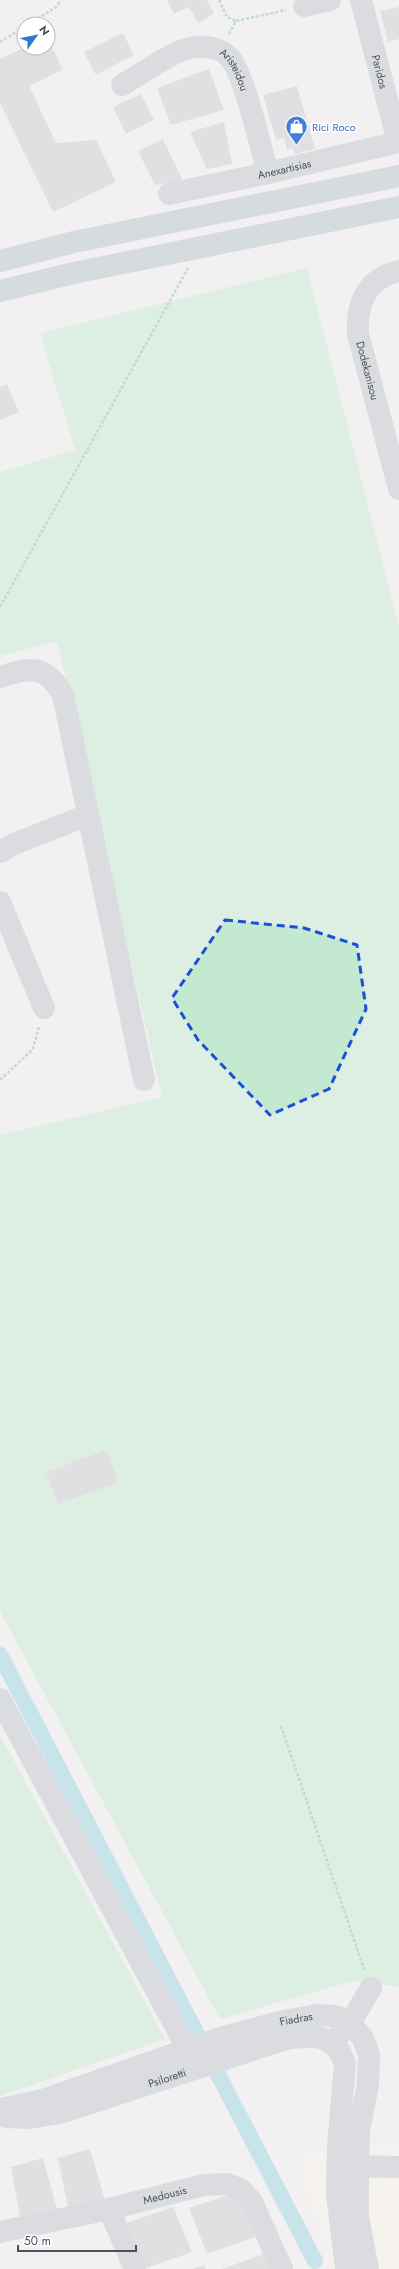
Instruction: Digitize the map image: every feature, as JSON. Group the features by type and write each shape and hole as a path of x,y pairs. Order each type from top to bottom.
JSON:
{"main road":[{"path":"0,261 74,242 399,176"},
{"path":"0,291 74,273 199,249 399,207"}],"street":[{"path":"304,6 330,0"},
{"name":"Paridos","path":"361,0 398,142"},
{"name":"Aristeidou","path":"122,85 185,49 209,47 220,51 228,56 238,71 268,173"},
{"name":"Anexartisias","path":"169,194 268,173 398,142"},
{"name":"Dodekanisou","path":"399,271 382,277 366,290 359,306 357,325 358,334 399,489"},
{"path":"0,677 32,670 43,672 57,685 62,695 144,1080"},
{"path":"0,852 14,844 88,815"},
{"path":"0,902 44,1008"},
{"path":"0,1699 196,2054 43,2100 0,2109"},
{"path":"333,2042 350,2023 370,1988"},
{"name":"Fiadras","path":"226,2047 282,2021 318,2015 335,2016 350,2023 363,2038 369,2055 368,2085 348,2166 339,2221 346,2269"},
{"name":"Psiloretti","path":"0,2116 29,2118 60,2114 196,2054 226,2047 296,2037 316,2036 333,2042"},
{"name":"Fiadras","path":"333,2042 341,2052 346,2072 339,2126 368,2269"},
{"path":"348,2166 399,2167"},
{"name":"Medousis","path":"0,2232 109,2209 204,2185 220,2183 235,2186 242,2190 252,2202 282,2269"},
{"path":"109,2209 135,2269"}],"path":[{"path":"42,16 56,7 61,0"},
{"path":"219,0 227,17 236,21 304,6"},
{"path":"220,51 236,21"},
{"path":"0,42 16,32"},
{"path":"0,607 199,249"},
{"path":"0,1080 33,1049 44,1008"},
{"path":"281,1726 370,1988"}],"highlighted area":[{"path":"225,920 304,928 357,945 366,1009 329,1089 270,1115 198,1040 172,998"}],"shaded area":[{"path":"381,2147 399,2148 399,2269 333,2269 299,2156"}],"green space":[{"path":"307,268 399,628 399,1987 353,1981 220,2019 0,1611 0,1135 162,1097 57,641 0,656 0,472 75,450 40,333"},
{"path":"0,1735 165,2039 0,2096"}],"building":[{"path":"167,0 207,0 214,14 198,23 189,7 174,14"},
{"path":"399,7 399,39 388,42 380,11"},
{"path":"123,33 134,55 96,75 84,52"},
{"path":"16,51 16,56 56,56 63,70 29,86 56,143 96,140 116,182 53,212 0,103 0,59"},
{"path":"209,69 224,110 171,125 157,88"},
{"path":"297,86 315,149 295,154 293,148 287,150 284,138 276,140 263,95"},
{"path":"141,94 154,120 126,134 113,107"},
{"path":"224,122 232,164 207,169 190,132"},
{"path":"163,139 183,181 155,185 138,151"},
{"path":"7,384 19,412 0,420 0,387"},
{"path":"106,1450 118,1482 58,1504 46,1472"},
{"path":"90,2149 105,2200 68,2208 58,2158"},
{"path":"43,2158 57,2209 20,2217 11,2167"},
{"path":"237,2192 255,2237 207,2254 189,2208"},
{"path":"173,2207 192,2252 144,2269 123,2224"},
{"path":"264,2254 271,2269 222,2269"},
{"path":"204,2265 206,2269 192,2269"}],"waterway":[{"path":"0,1655 315,2261"}],"place":[{"name":"Rici Roco","path":"297,146"}]}
